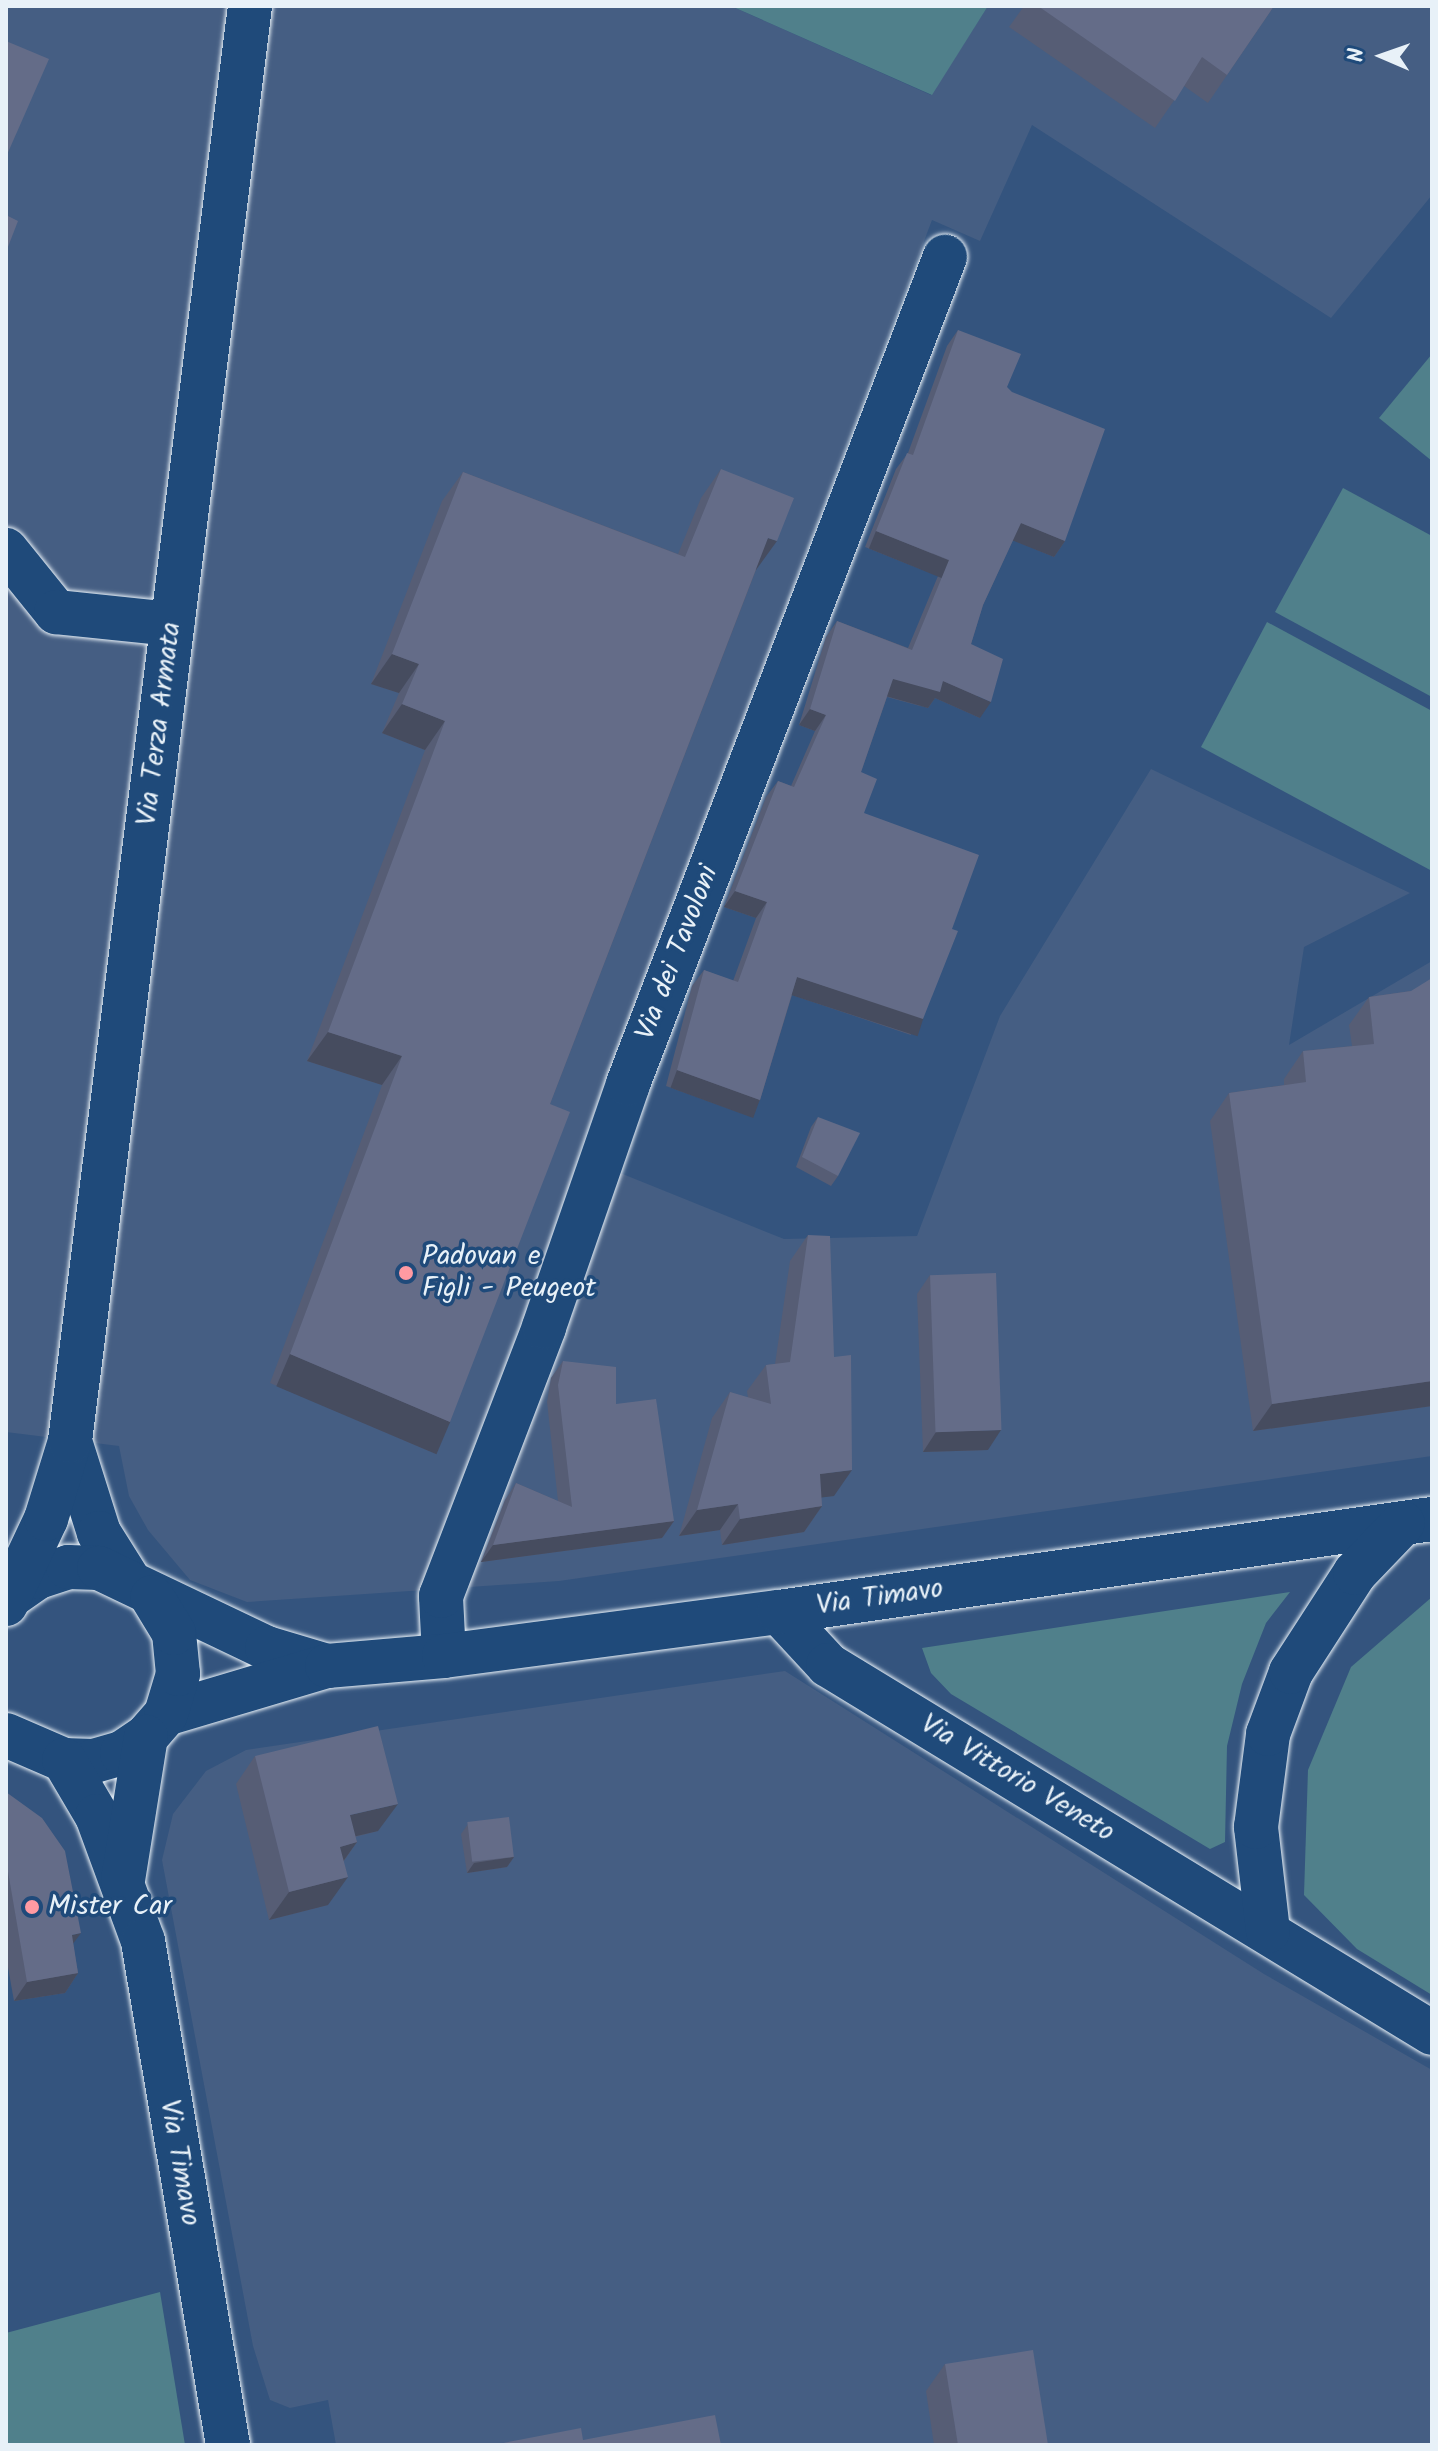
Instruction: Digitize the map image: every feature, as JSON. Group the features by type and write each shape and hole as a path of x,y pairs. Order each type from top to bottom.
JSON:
{"street":[{"name":"Via Terza Armata","path":"9,1600 46,1519 70,1441 250,6"},
{"name":"Via dei Tavoloni","path":"444,1656 441,1596 544,1327 628,1084 945,257"},
{"path":"6,550 56,612 172,624"},
{"name":"Via Terza Armata","path":"70,1441 99,1533 140,1588"},
{"path":"1268,1931 1256,1827 1268,1734 1291,1672 1355,1573 1417,1521"},
{"name":"Via Timavo","path":"10,1731 64,1760 94,1761 122,1753 156,1725 327,1666 444,1656 779,1612 1417,1521"},
{"name":"Via Timavo","path":"9,1600 38,1577 68,1567 99,1568 267,1648 327,1666"},
{"path":"123,1882 156,1725 178,1674 174,1633 140,1588"},
{"name":"Via Vittorio Veneto","path":"779,1612 828,1665 1432,2033"},
{"path":"64,1760 97,1816 123,1882"},
{"name":"Via Timavo","path":"123,1882 143,1941 228,2445"}],"shaded area":[{"path":"6,6 731,6 931,95 988,6 1432,6 1432,195 1331,318 1032,125 980,241 932,220 578,1156 784,1239 917,1236 1000,1016 1151,769 1410,893 1304,947 1289,1045 1432,961 1432,1456 559,1581 247,1602 190,1580 148,1530 129,1496 119,1446 6,1432"},
{"path":"785,1671 1264,1974 1432,2070 1432,2445 336,2445 328,2400 290,2408 270,2400 253,2346 162,1860 173,1814 206,1771 246,1750"}],"green space":[{"path":"731,6 988,6 932,95"},
{"path":"1432,354 1432,461 1379,418"},
{"path":"1343,488 1432,536 1432,697 1275,612"},
{"path":"1267,622 1432,711 1432,871 1201,747"},
{"path":"1290,1592 1266,1623 1242,1684 1227,1746 1225,1842 1210,1849 951,1694 931,1673 922,1648"},
{"path":"1432,1597 1432,1995 1357,1949 1304,1895 1308,1770 1351,1667"},
{"path":"160,2292 185,2445 6,2445 6,2333"}],"building":[{"path":"1038,6 1274,6 1227,75 1202,57 1175,101"},
{"path":"6,41 49,59 6,157"},
{"path":"6,215 18,221 6,252"},
{"path":"958,330 1021,354 1007,387 1012,392 1105,429 1065,541 1021,523 983,605 971,644 1003,659 991,702 943,681 940,692 893,679 861,772 877,779 864,813 979,855 952,929 958,931 923,1019 797,977 760,1100 677,1070 704,970 738,982 767,902 735,891 778,781 794,787 826,715 810,709 837,621 912,650 949,560 876,531 907,453 913,455"},
{"path":"721,469 794,498 777,541 768,538 550,1104 570,1112 450,1422 290,1354 402,1056 328,1032 445,721 402,704 419,664 392,654 463,472 685,557"},
{"path":"1432,978 1432,1381 1272,1404 1229,1093 1306,1082 1303,1051 1374,1044 1369,997 1411,991"},
{"path":"818,1117 860,1133 838,1176 802,1157"},
{"path":"808,1235 830,1236 834,1357 851,1355 852,1470 820,1474 822,1506 740,1519 738,1504 697,1510 730,1392 771,1404 766,1365 790,1362"},
{"path":"996,1273 1001,1430 936,1432 930,1275"},
{"path":"563,1361 616,1367 616,1404 656,1399 674,1521 493,1545 516,1483 572,1507 558,1385"},
{"path":"378,1726 398,1804 350,1815 357,1842 340,1847 348,1877 289,1892 255,1756"},
{"name":"Mister Car","path":"6,1792 42,1818 65,1851 81,1933 72,1935 78,1973 27,1982 6,1860"},
{"path":"509,1817 514,1857 472,1862 467,1822"},
{"path":"1033,2350 1048,2445 958,2445 945,2364"},
{"path":"715,2415 721,2445 493,2445 581,2428 583,2440"}],"place":[{"name":"Padovan e Figli - Peugeot","path":"406,1273"},
{"name":"Mister Car","path":"32,1907"}]}
